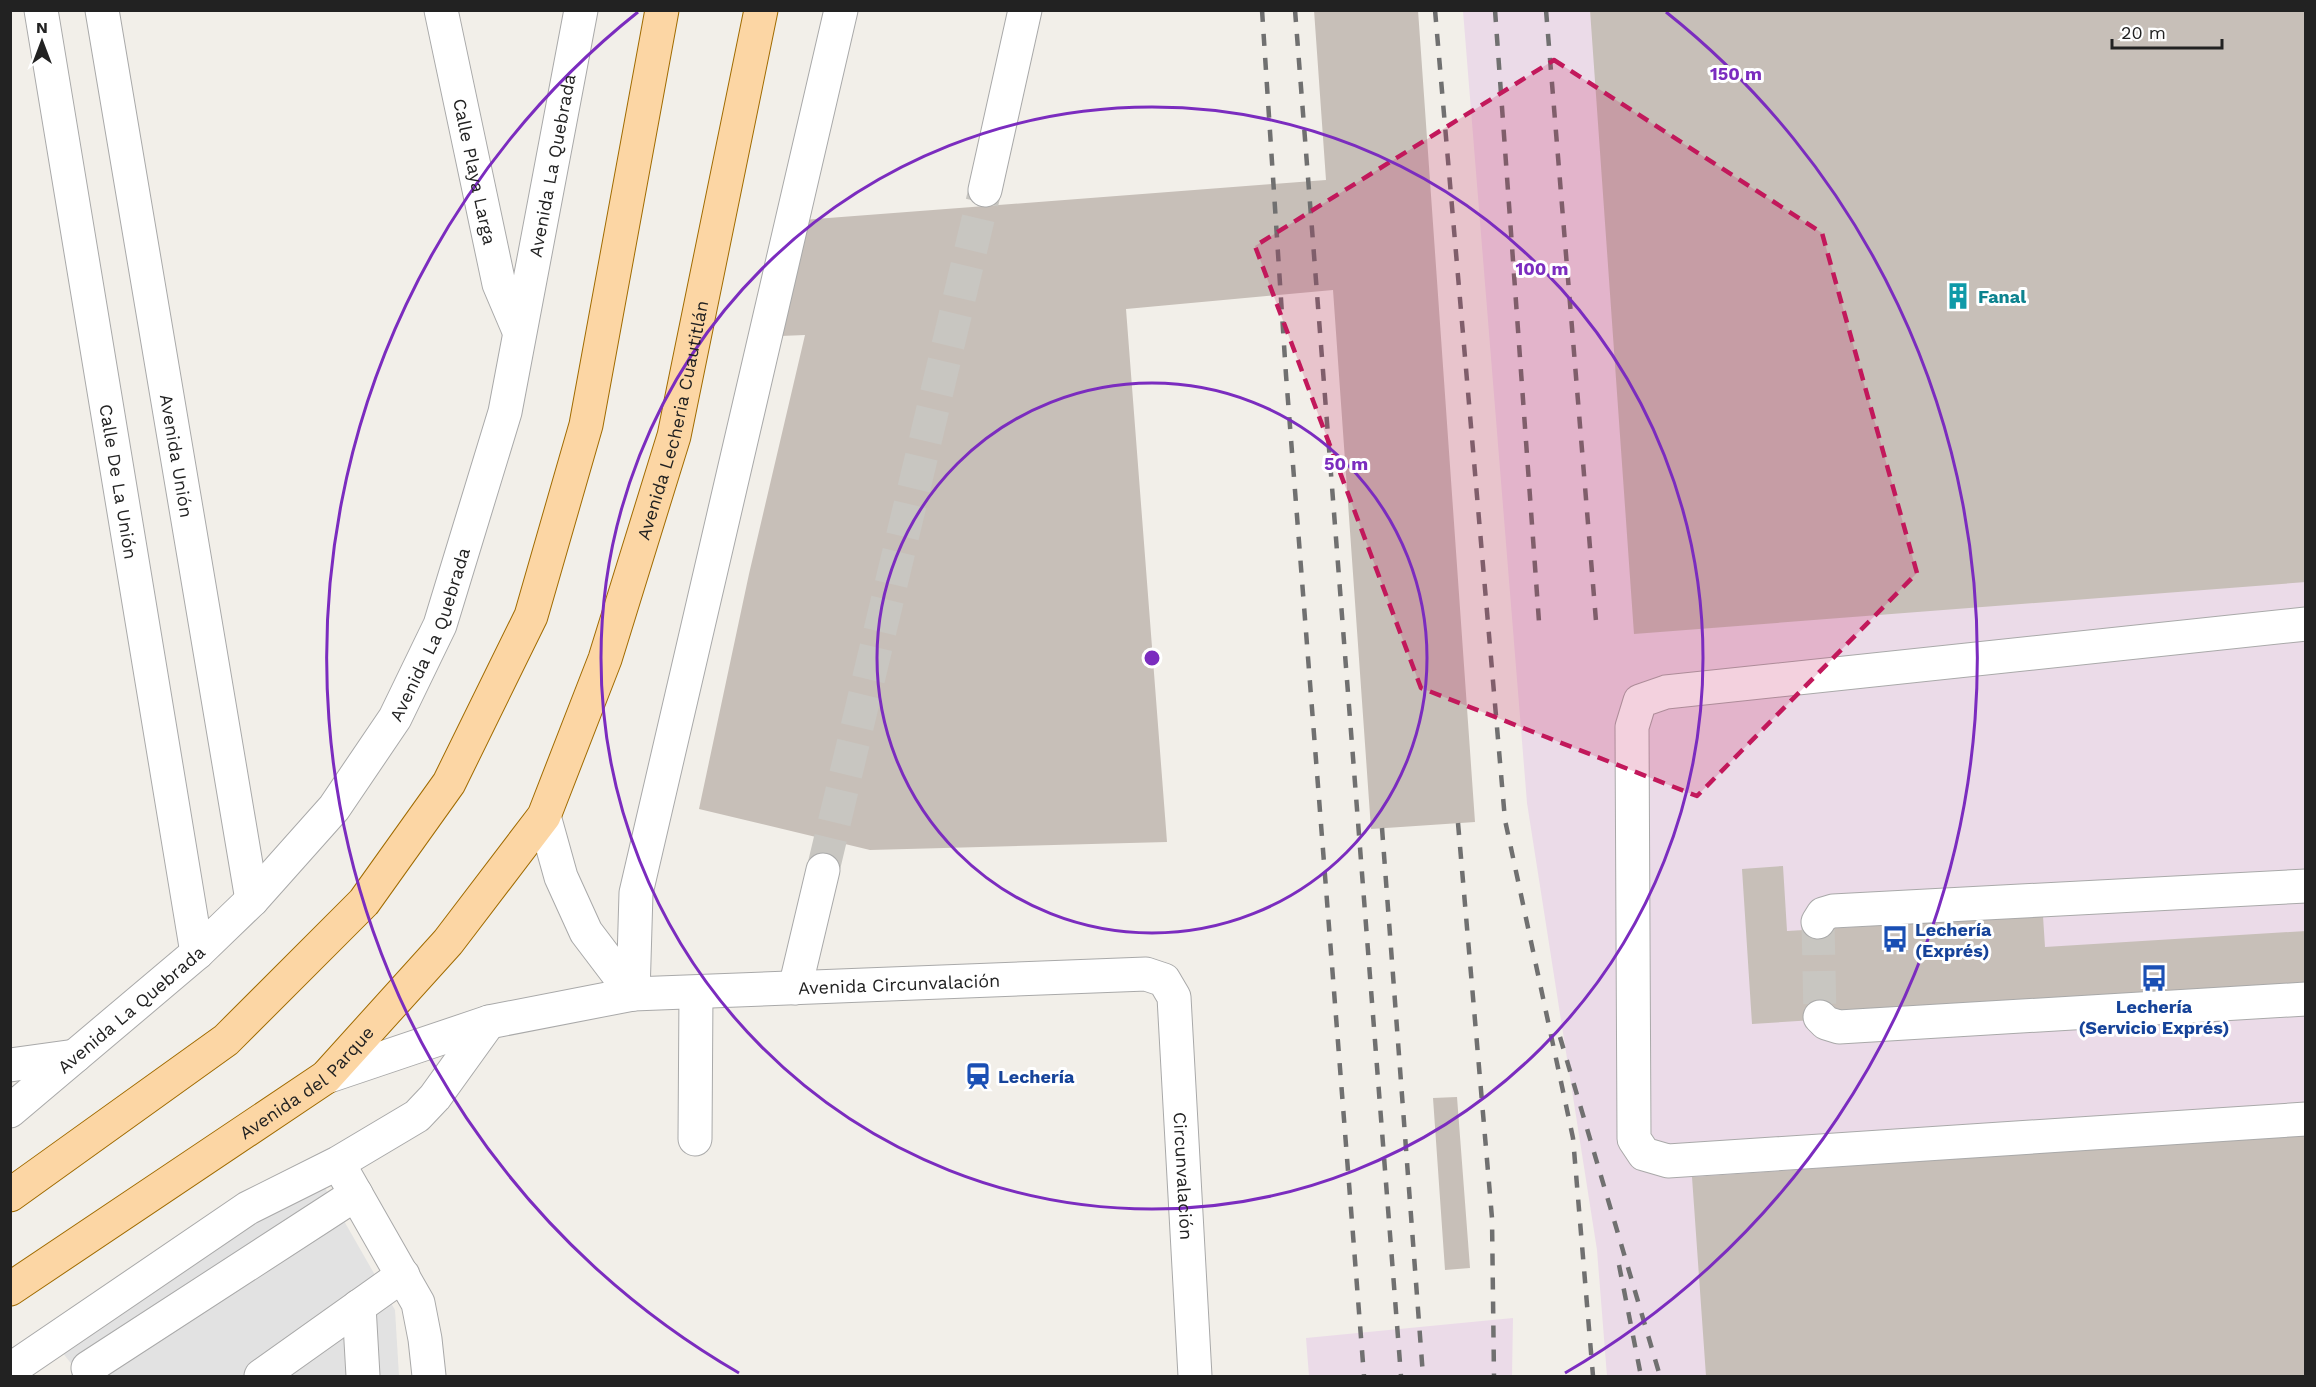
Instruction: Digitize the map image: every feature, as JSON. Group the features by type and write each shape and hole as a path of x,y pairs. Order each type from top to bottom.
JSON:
{"main road":[{"path":"10,1195 226,1040 364,902 449,783 531,616 586,425 662,10"},
{"name":"Avenida Lecheria Cuautitlán","path":"544,816 606,659 674,436 761,10"},
{"name":"Avenida del Parque","path":"10,1289 326,1077 448,942 544,816"}],"street":[{"name":"Calle De La Unión","path":"40,10 197,953"},
{"name":"Avenida Unión","path":"102,10 252,900"},
{"name":"Calle Playa Larga","path":"441,10 499,284 519,331"},
{"name":"Avenida La Quebrada","path":"10,1111 197,953 252,900 334,808 394,718 440,625 505,412 580,10"},
{"path":"633,994 636,893 842,10"},
{"path":"985,190 1024,10"},
{"path":"2306,624 1666,692 1640,701 1632,727 1632,739 1634,1139 1644,1154 1668,1161 2306,1119"},
{"path":"544,816 561,877 586,932 633,994"},
{"path":"795,988 823,870"},
{"path":"1818,922 1823,914 1833,911 2306,886"},
{"name":"Avenida Circunvalación","path":"326,1077 489,1022 633,994 1146,974 1164,980"},
{"name":"Circunvalación","path":"1164,980 1174,997 1195,1377"},
{"path":"695,1139 696,993"},
{"path":"1820,1017 1826,1023 1839,1027 2306,999"},
{"path":"10,1370 248,1208 338,1163 417,1116 435,1097 489,1022"},
{"path":"10,1065 75,1056"},
{"path":"338,1163 418,1303 429,1377"},
{"path":"88,1368 356,1194"},
{"path":"261,1377 403,1275"},
{"path":"359,1306 363,1377"}],"highlighted area":[{"path":"1554,60 1822,233 1917,573 1697,796 1421,688 1255,246"}],"shaded area":[{"path":"1463,11 2305,11 2305,1376 1607,1376 1597,1250 1527,803"},
{"path":"324,1186 395,1310 399,1376 81,1376 62,1352 245,1226"},
{"path":"1513,1318 1512,1376 1309,1376 1306,1338"}],"building":[{"path":"1314,10 1418,10 1475,822 1371,829 1333,290 1126,309 1167,842 870,850 699,809 749,574 805,335 756,337 776,222 1326,180"},
{"name":"Fanal","path":"1590,10 2306,10 2306,582 1634,634"},
{"name":"Lechería (Exprés)","path":"1783,866 1787,931 2043,916 2045,947 2306,931 2306,989 1752,1024 1742,869"},
{"path":"1457,1097 1470,1268 1445,1270 1433,1098"},
{"path":"2306,1135 2306,1376 1706,1376 1692,1177"}],"tunnel":[{"path":"823,870 985,190"},
{"path":"1818,922 1820,1017"}],"railway":[{"path":"1262,10 1286,375 1364,1376"},
{"path":"1295,10 1401,1376"},
{"path":"1435,10 1505,820 1573,1138 1593,1376"},
{"path":"1495,10 1539,622"},
{"path":"1546,10 1596,621"},
{"path":"1458,823 1492,1218 1494,1376"},
{"path":"1382,828 1423,1376"},
{"path":"1560,1037 1660,1376"},
{"path":"1619,1265 1641,1376"}],"place":[{"name":"Fanal","path":"1958,296"},
{"name":"Lechería (Exprés)","path":"1895,939"},
{"name":"Lechería (Servicio Exprés)","path":"2154,978"},
{"name":"Lechería","path":"978,1076"}]}
